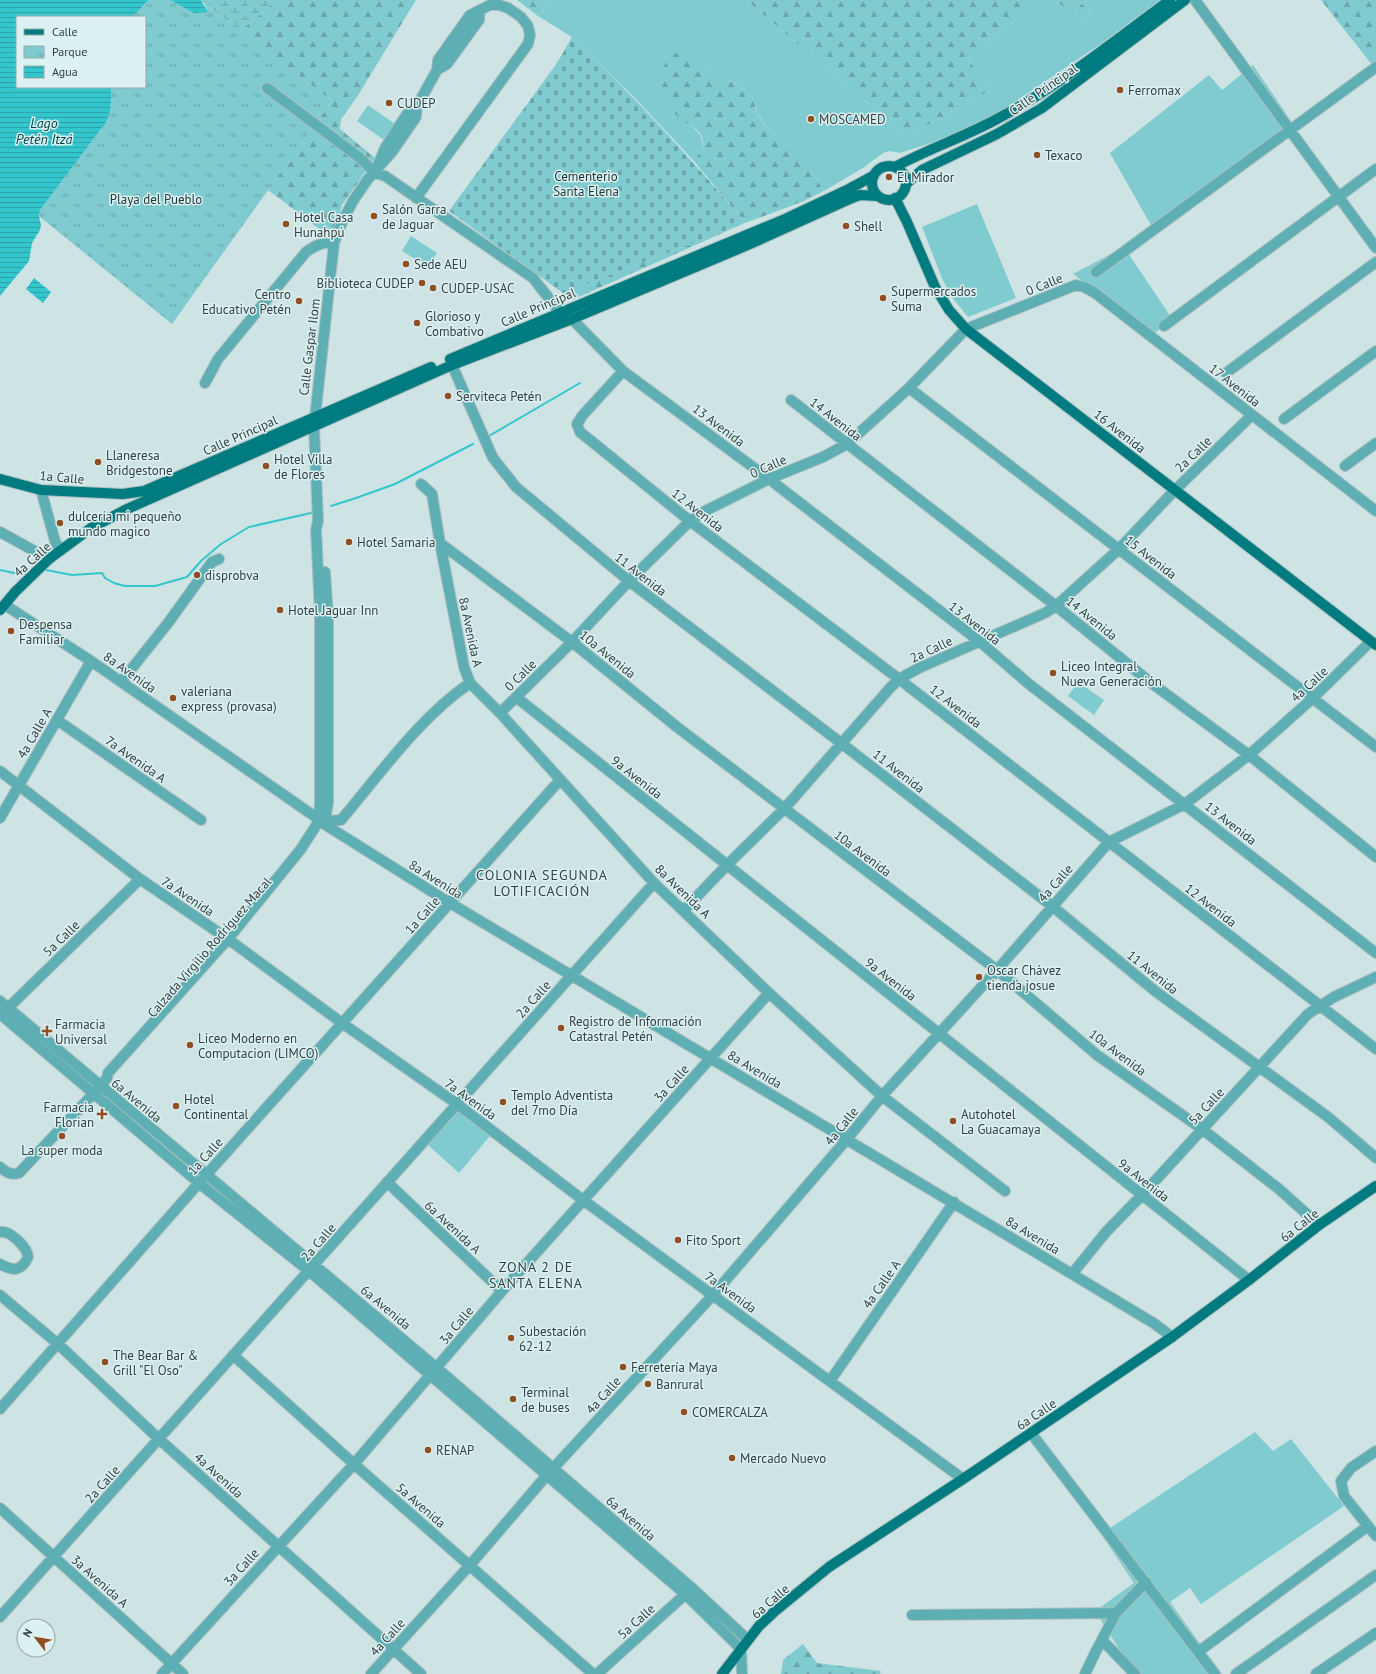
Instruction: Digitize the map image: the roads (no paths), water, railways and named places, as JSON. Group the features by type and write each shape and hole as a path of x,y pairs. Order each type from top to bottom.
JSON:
{"main road":[{"name":"Calle Principal","path":"896,167 914,157 996,119 1024,103 1055,84 1170,0"},
{"name":"Calle Principal","path":"906,184 922,170 998,134 1042,108 1185,0"},
{"path":"883,167 896,167 903,174 906,184 902,193 895,198 886,200 878,196 872,186 873,176 883,167"},
{"name":"Calle Principal","path":"127,509 314,422 561,312 785,219 873,176"},
{"name":"Calle Principal","path":"123,494 144,491 452,365 572,319 750,244 852,198 860,196 878,196"},
{"name":"16 Avenida","path":"895,198 935,287 950,310 966,329 1374,643"},
{"name":"1a Calle","path":"0,479 41,490 123,494"},
{"name":"4a Calle","path":"2,608 15,592 60,550 91,528 127,509"},
{"name":"6a Calle","path":"722,1674 748,1640 774,1612 829,1567 963,1479 1172,1337 1250,1280 1319,1225 1376,1186"}],"street":[{"path":"1195,0 1376,248"},
{"name":"Calle Gaspar Ilom","path":"314,422 334,243 343,220 353,201 368,179 375,173 392,152 416,117 417,106 437,70 446,64 479,20 480,10 490,5 499,5 508,8 521,18 528,26 530,34 528,44 416,198"},
{"path":"1096,272 1376,68"},
{"name":"13 Avenida","path":"267,88 360,158 375,173 384,176 533,278 555,306 572,319 623,371 769,479 979,641 1029,684 1376,953"},
{"path":"1164,326 1376,169"},
{"path":"205,383 218,359 306,252 314,246 324,242 334,243"},
{"path":"1226,373 1376,262"},
{"name":"0 Calle","path":"500,713 572,642 628,581 690,521 705,511 769,479 823,457 847,444 909,388 966,329 1076,285"},
{"name":"17 Avenida","path":"1076,285 1096,293 1376,511"},
{"path":"1284,418 1376,351"},
{"name":"11 Avenida","path":"452,365 493,458 516,487 628,581 1052,906 1155,991 1328,1117 1376,1158"},
{"name":"12 Avenida","path":"623,371 582,416 577,424 580,432 690,521 900,679 1376,1050"},
{"name":"15 Avenida","path":"909,388 1376,747"},
{"name":"14 Avenida","path":"791,400 1056,606 1150,682 1249,755 1376,857"},
{"name":"2a Calle","path":"684,910 726,865 784,809 890,688 900,679 920,668 979,641 1045,613 1056,606 1119,549 1175,490 1252,415"},
{"name":"Calzada Virgilio Rodríguez Macal","path":"0,1167 13,1175 19,1173 107,1078 113,1077 310,848 328,802 328,616 322,530 318,521 314,422"},
{"path":"1345,466 1376,443"},
{"path":"421,484 432,494 440,543"},
{"path":"41,490 55,541 60,550"},
{"path":"0,532 49,559"},
{"name":"10a Avenida","path":"440,543 572,642 677,727 997,970 1097,1055 1202,1129 1279,1190 1319,1225"},
{"name":"8a Avenida A","path":"440,543 464,667 470,683 500,713 654,883 684,910 769,993 882,1096 1005,1191"},
{"path":"121,682 168,623 212,562 219,559"},
{"name":"8a Avenida","path":"2,608 91,661 321,821 450,903 954,1202 1155,1324 1172,1337"},
{"name":"4a Calle","path":"371,1674 470,1565 550,1472 713,1295 882,1096 997,970 1109,842 1185,804 1249,755 1374,643"},
{"name":"4a Calle A","path":"0,818 20,786 91,661"},
{"path":"321,821 341,820 421,726 453,695 470,683"},
{"name":"9a Avenida","path":"516,697 1250,1280"},
{"name":"7a Avenida A","path":"57,720 201,820"},
{"name":"7a Avenida","path":"0,771 140,879 231,941 342,1023 457,1104 584,1200 963,1479"},
{"name":"1a Calle","path":"0,1409 202,1179 560,780"},
{"name":"5a Calle","path":"2,1013 140,879"},
{"name":"2a Calle","path":"0,1617 654,883"},
{"name":"5a Calle","path":"1072,1274 1106,1232 1261,1067 1308,1014 1334,997 1376,977"},
{"name":"3a Calle","path":"162,1674 278,1545 354,1464 502,1291 769,993"},
{"name":"6a Avenida","path":"0,1001 2,1013 97,1089 202,1179 312,1268 748,1640"},
{"name":"6a Avenida A","path":"387,1182 502,1291"},
{"name":"4a Calle A","path":"830,1381 954,1202"},
{"path":"0,1232 3,1231 9,1234 26,1249 28,1257 22,1267 18,1270 13,1270 0,1264"},
{"name":"4a Avenida","path":"0,1295 58,1344 159,1439 421,1674"},
{"name":"5a Avenida","path":"233,1356 593,1674"},
{"path":"1031,1433 1215,1674"},
{"path":"1376,1451 1351,1468 1341,1481 1344,1496 1376,1536"},
{"name":"3a Avenida A","path":"0,1508 183,1674"},
{"path":"1198,1652 1368,1526"},
{"path":"1236,1674 1376,1575"},
{"path":"1086,1674 1116,1613 1146,1582"},
{"name":"5a Calle","path":"597,1674 689,1591"},
{"name":"6a Avenida","path":"689,1591 741,1649"},
{"path":"912,1615 1116,1613"},
{"path":"1316,1674 1376,1633"},
{"path":"1102,1640 1135,1674"},
{"path":"741,1649 742,1674"}],"water":[{"name":"Lago Petén Itzá","path":"0,0 149,0 132,16 16,16 16,88 111,88 111,105 106,122 40,210 40,230 32,243 29,261 0,296"},
{"path":"170,0 201,0 208,12 194,13"},
{"path":"34,278 51,292 43,303 26,289"}],"waterway":[{"path":"489,436 580,383"},
{"path":"331,506 395,484 473,444"},
{"path":"46,570 72,575 102,573 105,578 114,583 125,586 155,586 187,577 201,561 221,544 249,527 311,513"},
{"path":"0,570 14,573 25,573"}],"place":[{"name":"Ferromax","path":"1120,90"},
{"name":"CUDEP","path":"389,103"},
{"name":"MOSCAMED","path":"811,119"},
{"name":"Texaco","path":"1037,155"},
{"name":"El Mirador","path":"889,177"},
{"name":"Salón Garra de Jaguar","path":"374,216"},
{"name":"Hotel Casa Hunahpú","path":"286,224"},
{"name":"Shell","path":"846,226"},
{"name":"Sede AEU","path":"406,264"},
{"name":"Biblioteca CUDEP","path":"422,283"},
{"name":"CUDEP-USAC","path":"433,288"},
{"name":"Supermercados Suma","path":"883,298"},
{"name":"Centro Educativo Petén","path":"299,301"},
{"name":"Glorioso y Combativo","path":"417,323"},
{"name":"Serviteca Petén","path":"448,396"},
{"name":"Llaneresa Bridgestone","path":"98,462"},
{"name":"Hotel Villa de Flores","path":"266,466"},
{"name":"dulceria mi pequeño mundo magico","path":"60,523"},
{"name":"Hotel Samaria","path":"349,542"},
{"name":"disprobva","path":"197,575"},
{"name":"Hotel Jaguar Inn","path":"280,610"},
{"name":"Despensa Familiar","path":"11,631"},
{"name":"Liceo Integral Nueva Generación","path":"1053,673"},
{"name":"valeriana express (provasa)","path":"173,698"},
{"name":"Oscar Chávez tienda josue","path":"979,977"},
{"name":"Registro de Información Catastral Petén","path":"561,1028"},
{"name":"Farmacia Universal","path":"47,1031"},
{"name":"Liceo Moderno en Computacion (LIMCO)","path":"190,1045"},
{"name":"Templo Adventista del 7mo Día","path":"503,1102"},
{"name":"Hotel Continental","path":"176,1106"},
{"name":"Farmacia Florian","path":"102,1114"},
{"name":"Autohotel La Guacamaya","path":"953,1121"},
{"name":"La super moda","path":"62,1136"},
{"name":"Fito Sport","path":"678,1240"},
{"name":"Subestación 62-12","path":"511,1338"},
{"name":"The Bear Bar & Grill \"El Oso\"","path":"105,1362"},
{"name":"Ferretería Maya","path":"623,1367"},
{"name":"Banrural","path":"648,1384"},
{"name":"Terminal de buses","path":"513,1399"},
{"name":"COMERCALZA","path":"684,1412"},
{"name":"RENAP","path":"428,1450"},
{"name":"Mercado Nuevo","path":"732,1458"}],"district":[{"name":"COLONIA SEGUNDA LOTIFICACIÓN","path":"542,884"},
{"name":"ZONA 2 DE SANTA ELENA","path":"536,1276"}],"park label":[{"name":"Cementerio Santa Elena","path":"586,184"},
{"name":"Playa del Pueblo","path":"156,199"}]}
